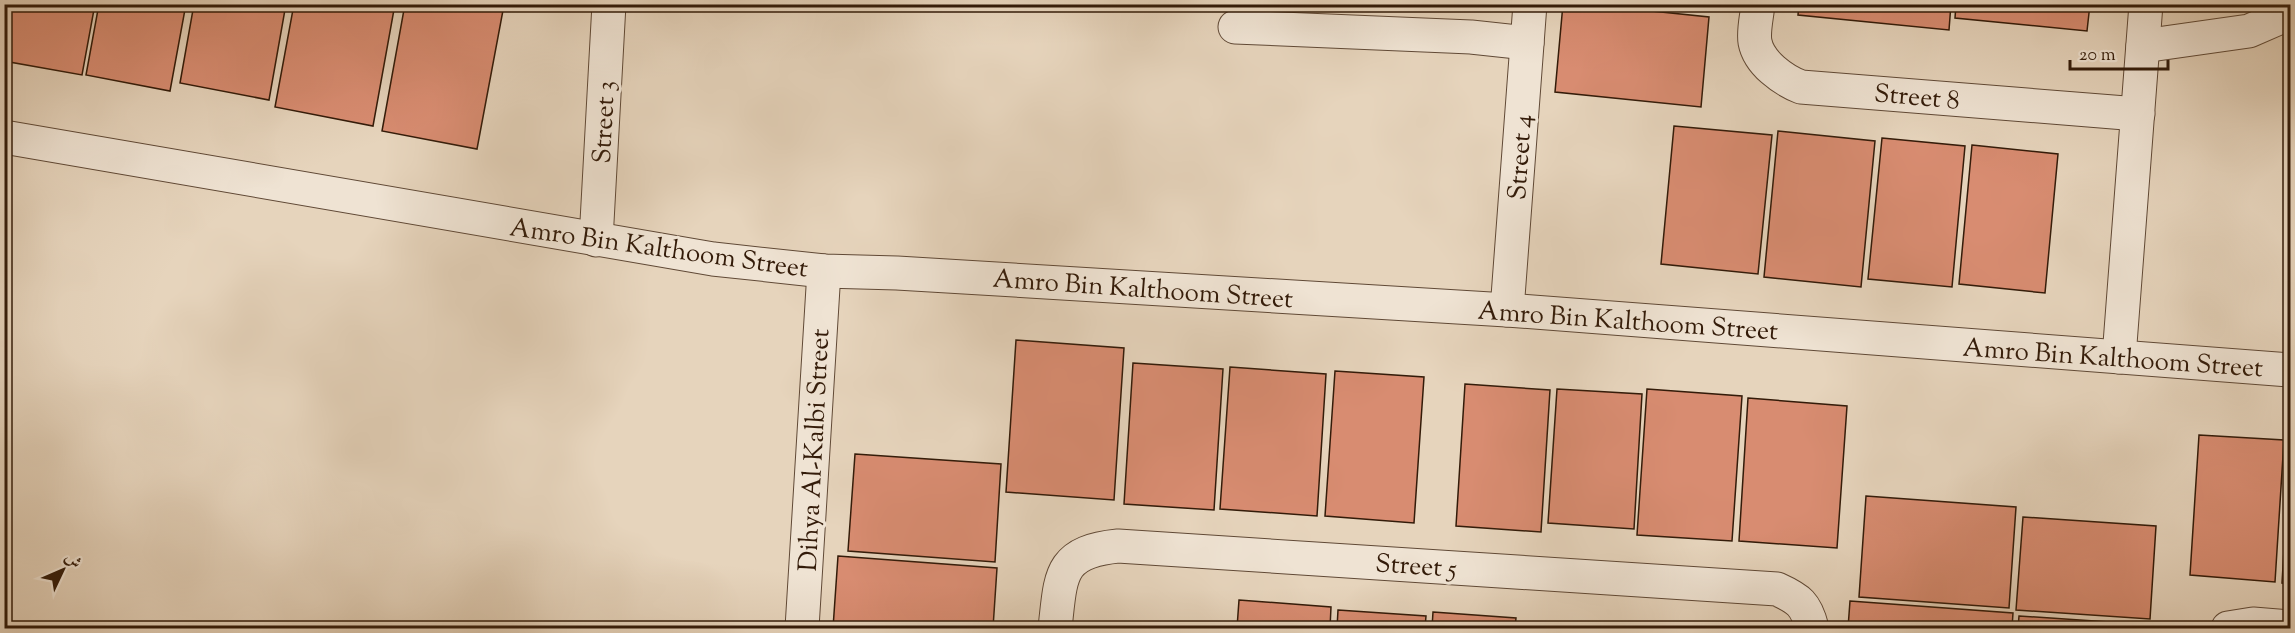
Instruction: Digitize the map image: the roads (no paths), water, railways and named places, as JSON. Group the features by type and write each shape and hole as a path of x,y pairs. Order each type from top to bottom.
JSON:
{"street":[{"name":"Street 3","path":"596,240 609,4"},
{"name":"Street 4","path":"1507,310 1530,4"},
{"name":"Street 8","path":"1758,4 1755,42 1762,57 1775,72 1788,82 1801,87 2138,114"},
{"path":"2119,357 2146,4"},
{"path":"2143,46 2249,31 2290,13"},
{"path":"1235,27 1472,37 1527,43"},
{"name":"Amro Bin Kalthoom Street","path":"4,137 712,259 824,271 909,273 1507,310 2290,370"},
{"name":"Dihya Al-Kalbi Street","path":"802,628 824,271"},
{"name":"Street 5","path":"1055,628 1060,585 1068,567 1080,555 1096,548 1118,546 1777,589 1801,602 1808,612 1812,628"},
{"path":"2228,628 2253,624 2290,627"}]}
